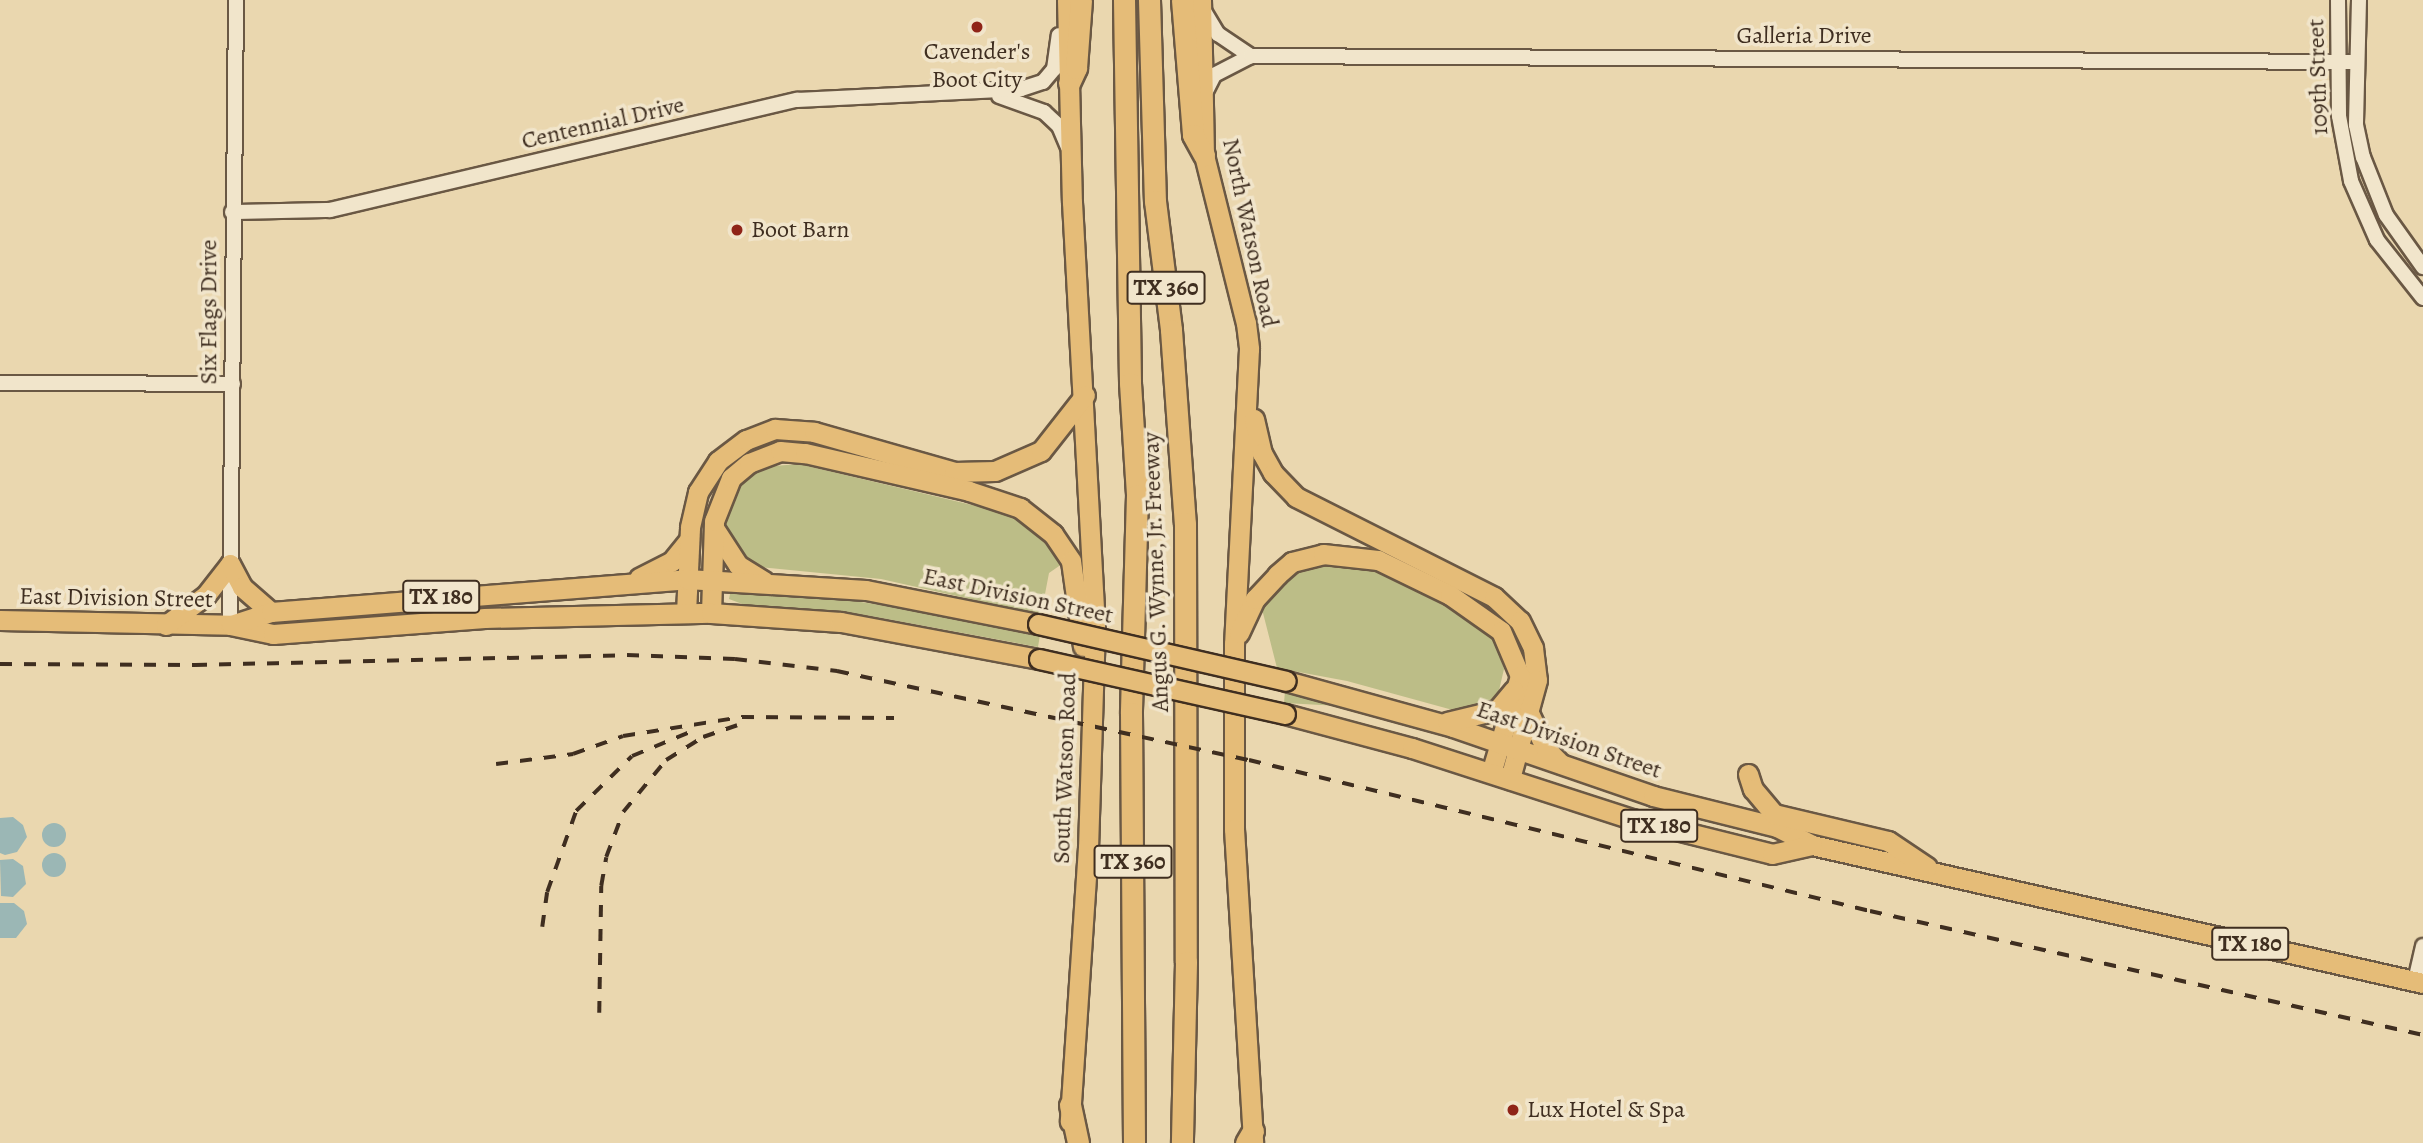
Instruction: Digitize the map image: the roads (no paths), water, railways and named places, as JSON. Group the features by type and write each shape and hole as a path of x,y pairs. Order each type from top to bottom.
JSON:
{"highway":[{"path":"1069,83 1076,68 1081,0"},
{"name":"Angus G. Wynne, Jr. Freeway","path":"1124,0 1130,383 1137,495 1131,713 1134,1143"},
{"name":"Angus G. Wynne, Jr. Freeway","path":"1149,0 1155,201 1171,330 1185,523 1186,961 1182,1143"},
{"path":"1195,2 1193,135 1204,155"},
{"path":"1070,1105 1078,1143"}],"main road":[{"path":"686,613 689,539 698,492 718,461 746,440 775,429 855,440 954,472 995,471 1041,451 1085,395 1070,151 1067,0"},
{"name":"North Watson Road","path":"1195,2 1204,155 1246,323 1249,389 1234,644"},
{"path":"1249,389 1262,453 1273,473 1296,496 1475,587 1515,615 1529,636 1536,661 1529,713 1491,773"},
{"name":"South Watson Road","path":"1069,1143 1088,847 1095,626 1085,395"},
{"path":"711,613 710,580 714,528 731,478 749,463 780,451 844,459 1020,508 1053,534 1068,554 1076,572 1079,642 1092,657"},
{"path":"714,528 738,565 764,582"},
{"path":"633,582 672,561 689,539"},
{"path":"1251,1139 1235,879 1234,644 1255,599 1292,562 1323,554 1348,553 1378,559 1450,595 1493,622 1513,652 1518,683 1510,746 1510,779"},
{"path":"166,625 206,595 230,564 242,587 271,612"},
{"name":"East Division Street","path":"230,625 271,612 687,579 866,590 1038,624 1286,681 1440,723 1653,796 1777,827 1812,845 2419,982"},
{"name":"East Division Street","path":"0,620 230,625 273,634 484,618 686,613 841,622 1039,659 1285,714 1491,773 1632,819 1772,854 1812,845"},
{"path":"1440,723 1497,710 1518,683"},
{"path":"1529,713 1546,749 1562,765"},
{"path":"1748,774 1753,789 1774,814 1888,841 1937,874"}],"street":[{"name":"Six Flags Drive","path":"230,625 236,0"},
{"name":"Centennial Drive","path":"232,212 330,210 797,100 987,93 1043,82 1054,69 1059,56 1059,0"},
{"name":"109th Street","path":"2338,0 2339,117 2351,181 2377,240 2423,298"},
{"name":"109th Street","path":"2359,0 2356,125 2363,157 2386,215 2423,267"},
{"path":"1195,2 1218,34 1251,56 1214,75 1201,102"},
{"name":"Galleria Drive","path":"1251,56 2357,62"},
{"name":"Centennial Drive","path":"987,93 1044,112 1059,126 1070,151"},
{"path":"0,383 233,384"},
{"path":"2419,982 2423,946"}],"water":[{"path":"13,817 23,825 27,837 17,852 5,855 0,853 0,818"},
{"path":"54,823 63,826 66,835 63,844 54,847 45,844 42,835 45,826"},
{"path":"54,853 63,856 66,865 63,874 54,877 45,874 42,865 45,856"},
{"path":"13,859 23,866 26,884 13,897 1,896 0,860"},
{"path":"0,903 14,903 24,911 27,924 16,938 0,938"}],"railway":[{"path":"0,664 195,665 627,655 735,659 837,671 1249,760 1870,911 2423,1035"},
{"path":"496,764 573,754 623,736 742,717 894,718"},
{"path":"599,1013 601,886 606,857 623,812 666,760 703,737 737,725"},
{"path":"542,927 547,892 576,811 632,756 690,732"}],"place":[{"name":"Cavender's Boot City","path":"977,27"},
{"name":"Boot Barn","path":"737,230"},
{"name":"Lux Hotel & Spa","path":"1513,1110"}]}
